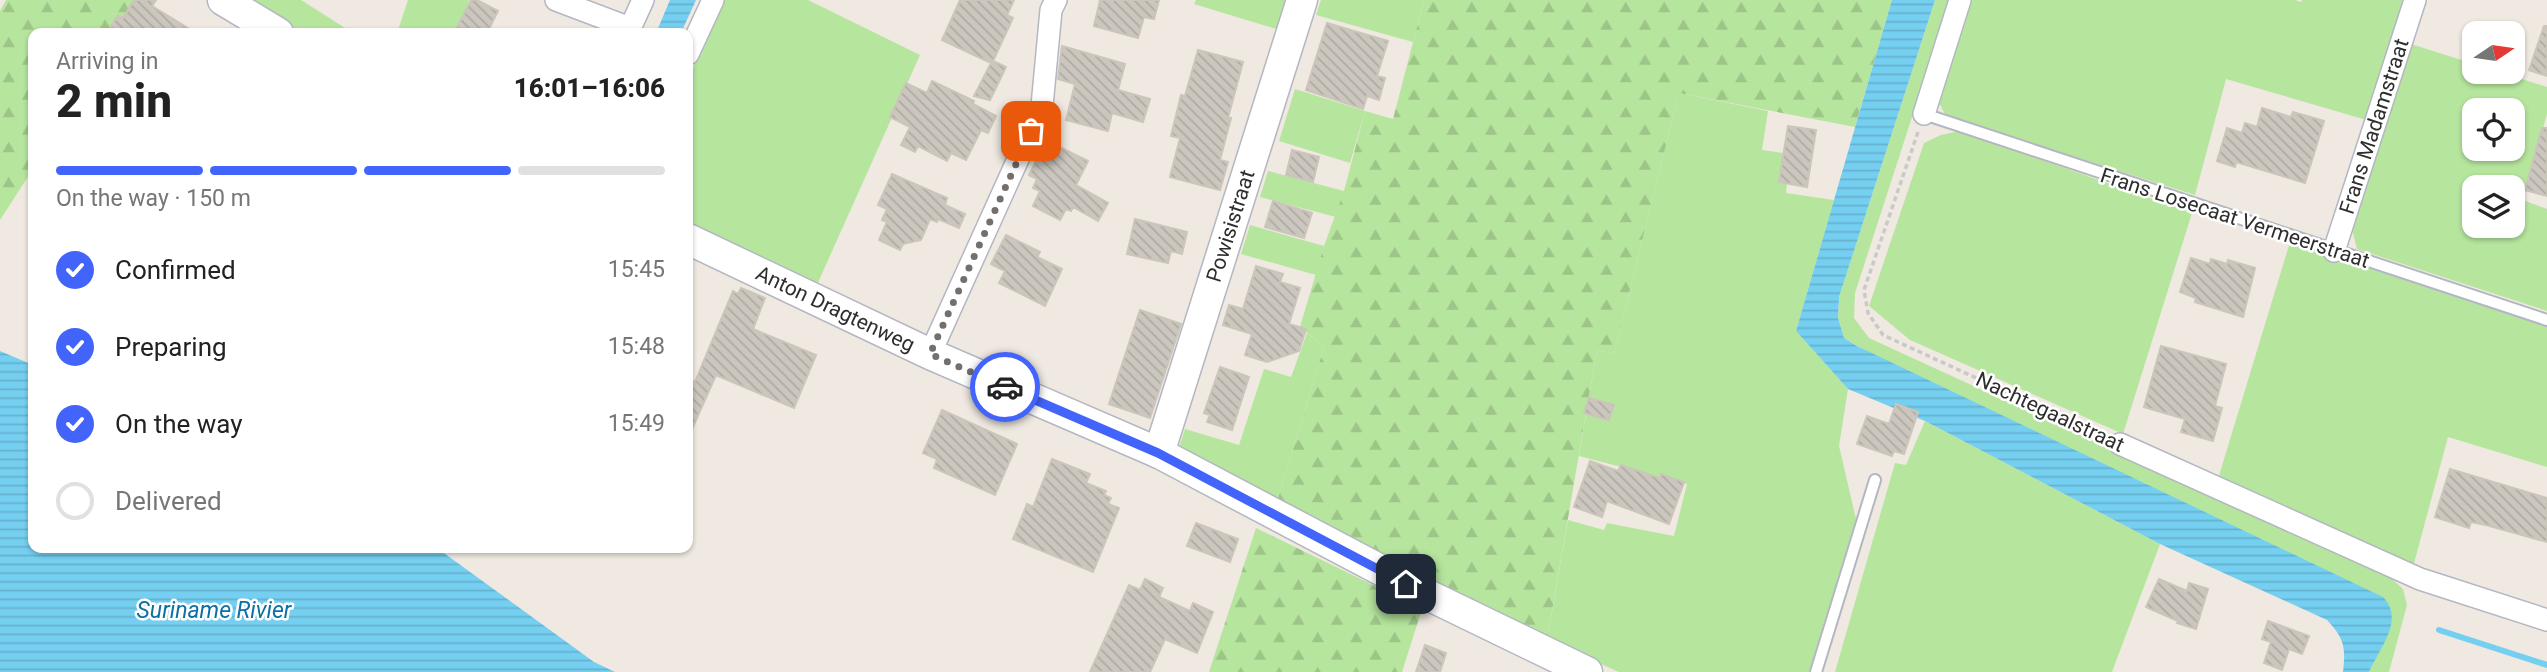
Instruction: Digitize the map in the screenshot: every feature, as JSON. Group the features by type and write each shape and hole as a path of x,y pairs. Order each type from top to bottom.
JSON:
{"main road":[{"path":"223,0 268,28"},
{"name":"Powisistraat","path":"1158,453 1302,0"},
{"name":"Anton Dragtenweg","path":"693,241 930,354 1158,453 1428,596 1587,672"}],"street":[{"path":"556,0 622,28"},
{"path":"630,28 643,0"},
{"path":"693,43 713,0"},
{"path":"930,354 1042,106 1051,10 1056,0"},
{"path":"1924,114 1960,0"},
{"name":"Frans Madamstraat","path":"2334,251 2415,0"},
{"name":"Nachtegaalstraat","path":"2120,444 2420,579 2547,620"}],"lane":[{"name":"Frans Losecaat Vermeerstraat","path":"1924,114 2547,320"},
{"path":"1816,672 1875,480"}],"path":[{"name":"Nachtegaalstraat","path":"1924,114 1864,290 1868,313 1883,335 2120,444"}],"green space":[{"path":"6,0 134,0 124,21 118,20 113,28 28,28 28,177 0,220 0,11"},
{"path":"242,0 301,0 345,28 286,28"},
{"path":"408,0 469,0 461,28 399,28"},
{"path":"725,0 808,0 920,55 816,287 693,227 693,68"},
{"path":"1196,0 1303,0 1293,34 1194,4"},
{"path":"1321,0 1424,0 1413,42 1316,15"},
{"path":"1424,0 1892,0 1855,127 1679,93 1614,354 1597,350 1547,640 1276,505 1324,347 1300,327 1344,191 1365,111 1393,119"},
{"path":"1935,0 1950,0 1855,293 1854,318 1869,338 2390,577 2403,589 2407,605 2389,672 2369,672 2379,649 1844,338 1838,318 1839,297"},
{"path":"1967,0 2410,0 2370,121 2226,79 2195,195 1946,116 1937,99"},
{"path":"2411,44 2462,60 2462,84 2525,84 2525,80 2547,87 2547,114 2525,193 2525,175 2462,175 2462,238 2525,238 2525,201 2547,209 2547,311 2357,249 2351,225"},
{"path":"1295,89 1365,111 1350,163 1279,141"},
{"path":"1679,93 1768,111 1762,150 1790,154 1786,193 1834,200 1796,331 1848,389 1839,446 1856,519 1809,672 1619,672 1547,640 1568,520 1604,530 1607,523 1674,536 1687,484 1579,456 1597,350 1614,354"},
{"path":"1960,131 2192,213 2123,434 1910,340 1869,306 1924,143 1941,135"},
{"path":"1268,171 1344,191 1336,217 1260,197"},
{"path":"1250,225 1324,246 1316,275 1241,254"},
{"path":"2290,242 2547,327 2547,467 2448,437 2413,567 2218,479"},
{"path":"1307,333 1324,347 1276,505 1179,447 1185,429 1239,445 1264,369 1291,377"},
{"path":"1925,421 2160,544 2112,672 1835,672 1895,463 1906,465"},
{"path":"1256,528 1422,609 1402,672 1209,672"}],"water":[{"path":"670,0 696,0 683,28 658,28"},
{"path":"1892,0 1935,0 1839,297 1838,318 1844,338 2383,597 2392,615 2391,624 2369,672 2343,672 2342,643 2327,620 2160,544 1925,421 1848,389 1796,331"},
{"name":"Suriname Rivier","path":"0,351 28,363 28,553 444,553 594,662 615,672 0,672"}],"building":[{"path":"134,0 156,0 152,6 188,28 110,28 118,15 123,18"},
{"path":"471,0 477,0 498,11 490,28 457,28"},
{"path":"960,0 1014,0 1007,15 1013,18 993,61 1006,67 990,100 974,96 991,63 942,40"},
{"path":"1100,0 1159,0 1154,19 1144,17 1138,38 1094,26"},
{"path":"1327,23 1388,41 1377,76 1385,78 1379,100 1367,96 1363,109 1306,90"},
{"path":"2544,26 2547,26 2547,76 2529,70"},
{"path":"1062,46 1125,64 1118,90 1150,99 1143,122 1112,113 1108,131 1066,120 1075,84 1058,79"},
{"path":"1198,50 1243,62 1220,160 1228,162 1220,190 1170,177 1180,138 1171,136 1181,95 1185,96"},
{"path":"932,81 974,101 973,104 996,116 988,133 981,130 966,160 951,153 947,161 918,146 915,152 901,145 910,127 890,117 906,83 927,93"},
{"path":"2262,108 2291,117 2293,112 2324,121 2305,183 2236,162 2235,167 2217,161 2227,128 2242,133 2245,123 2257,127"},
{"path":"1788,126 1816,130 1807,187 1779,182"},
{"path":"2542,128 2547,128 2547,196 2525,190"},
{"path":"1043,139 1088,161 1076,185 1108,203 1098,221 1073,207 1071,211 1066,209 1060,220 1033,206 1040,191 1033,188 1037,179 1029,175"},
{"path":"1292,150 1319,157 1313,182 1286,175"},
{"path":"892,174 947,198 945,205 965,214 959,228 938,219 937,222 930,219 921,240 903,244 900,250 879,240 887,222 882,220 887,209 878,205"},
{"path":"1273,201 1312,213 1304,238 1265,227"},
{"path":"1135,219 1187,232 1182,254 1171,251 1168,263 1127,254"},
{"path":"1006,235 1040,252 1037,257 1062,269 1045,306 999,283 1005,271 991,264"},
{"path":"2191,258 2210,264 2211,259 2227,264 2228,260 2255,268 2243,317 2195,302 2196,298 2180,292"},
{"path":"1256,266 1283,274 1280,282 1300,288 1289,324 1306,329 1299,351 1267,362 1245,355 1252,334 1223,325 1229,305 1243,309"},
{"path":"741,288 765,298 753,329 816,355 794,408 716,375 693,427 693,381 695,382 733,291 738,294"},
{"path":"1140,310 1181,324 1150,418 1109,404"},
{"path":"2161,346 2226,364 2215,406 2222,408 2213,441 2181,432 2185,419 2144,407"},
{"path":"1220,367 1249,377 1232,430 1207,422 1210,415 1204,413"},
{"path":"1589,398 1614,405 1609,420 1584,413"},
{"path":"1896,404 1918,412 1904,454 1894,451 1892,456 1857,444 1867,416 1889,424"},
{"path":"942,410 1017,444 995,495 934,468 937,459 923,453"},
{"path":"1052,459 1090,474 1086,483 1106,491 1104,495 1111,498 1108,504 1119,508 1093,572 1013,539 1027,504 1033,507"},
{"path":"1590,461 1618,471 1621,465 1660,478 1661,474 1684,482 1669,524 1607,501 1602,517 1574,507"},
{"path":"2450,469 2547,498 2547,542 2471,522 2469,528 2435,517"},
{"path":"1196,523 1238,539 1230,562 1187,546"},
{"path":"1145,579 1163,588 1159,597 1190,611 1193,603 1213,612 1197,653 1165,639 1150,672 1090,672 1129,585 1140,590"},
{"path":"2159,579 2187,591 2189,583 2208,589 2196,629 2177,623 2178,621 2146,607"},
{"path":"2268,621 2309,636 2302,654 2289,649 2282,670 2264,663 2271,642 2262,639"},
{"path":"1425,645 1446,653 1440,672 1416,672"}],"waterway":[{"path":"2439,630 2547,665"}],"way so far":[{"path":"1005,387 930,354 1031,131"}],"route":[{"path":"1005,387 1158,453 1406,584"}]}
